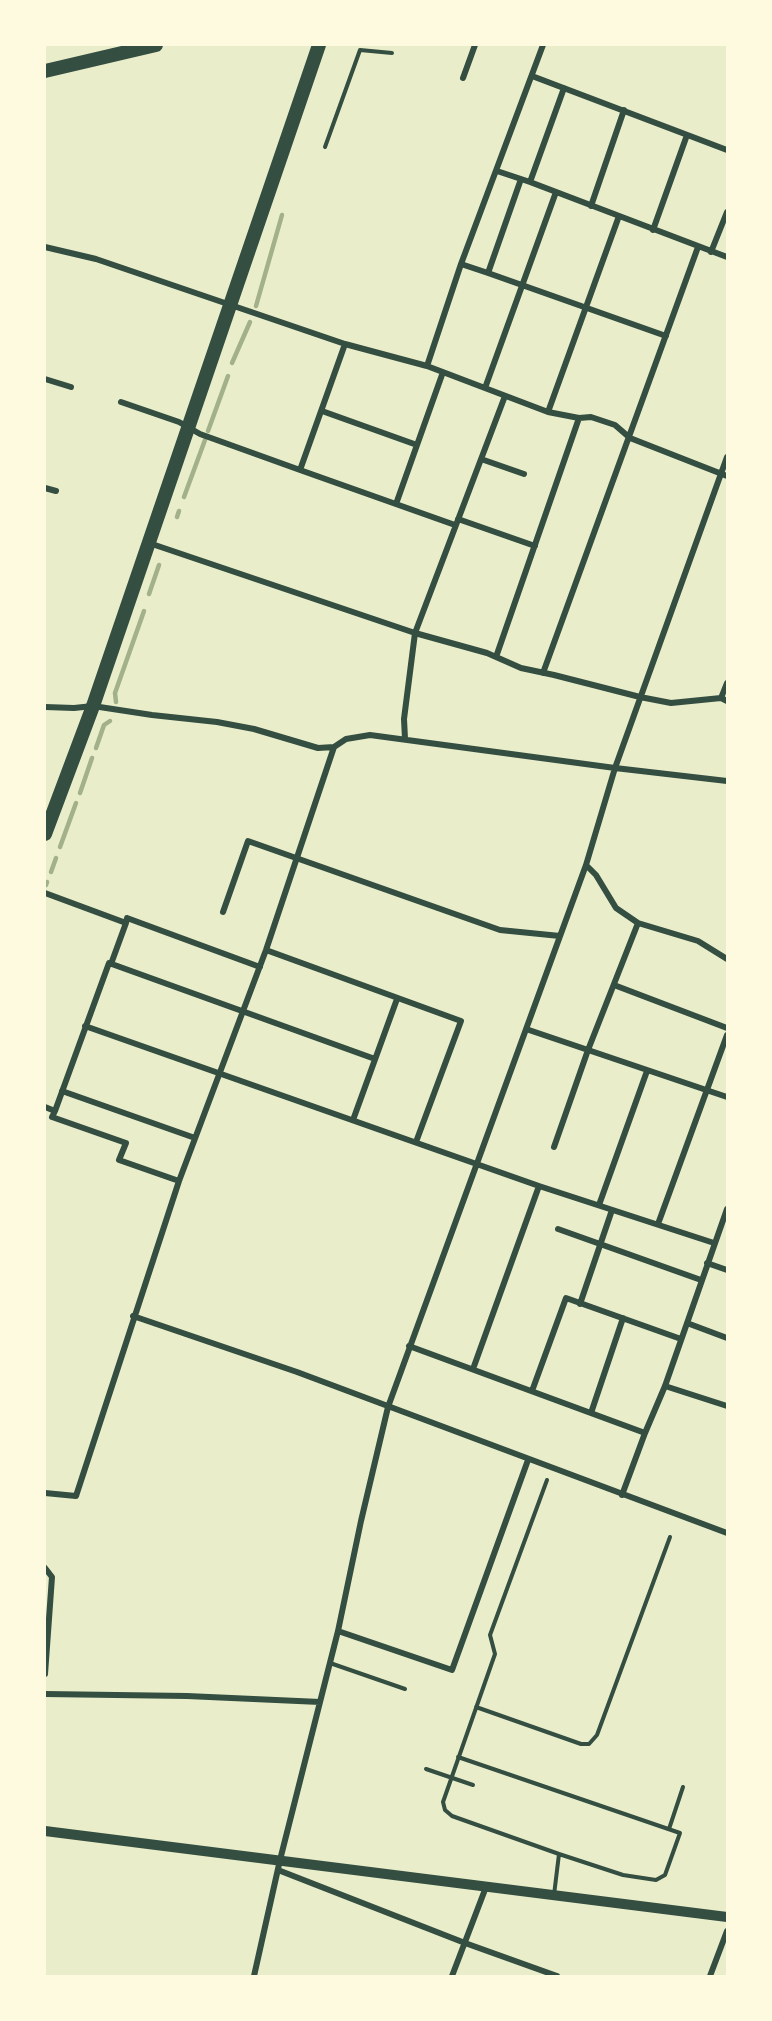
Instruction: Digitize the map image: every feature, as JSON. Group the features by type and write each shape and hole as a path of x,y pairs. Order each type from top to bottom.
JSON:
{"main road":[{"path":"45,71 156,45"},
{"path":"45,834 93,706 319,45"}],"street":[{"path":"463,78 476,45"},
{"path":"427,366 461,264 543,45"},
{"path":"532,76 727,150"},
{"path":"531,182 564,88"},
{"path":"591,206 624,110"},
{"path":"653,230 687,135"},
{"path":"497,171 727,257"},
{"path":"488,273 521,179"},
{"path":"485,388 556,192"},
{"path":"711,252 727,212"},
{"path":"548,412 619,216"},
{"path":"45,247 96,259 345,344 427,366 548,412 579,418 591,417 615,425 630,438 724,475"},
{"path":"543,673 698,247"},
{"path":"461,264 666,336"},
{"path":"300,470 345,344"},
{"path":"396,504 443,372"},
{"path":"45,379 71,387"},
{"path":"405,739 404,719 416,633 505,396"},
{"path":"121,402 188,427 200,434 396,504 535,546"},
{"path":"321,411 417,445"},
{"path":"495,657 579,418"},
{"path":"254,1976 279,1865 338,1631 388,1407 586,865 615,768 724,475 727,457"},
{"path":"481,459 524,474"},
{"path":"45,488 56,491"},
{"path":"149,543 416,633 495,657 521,668 640,697 671,703 724,700 727,683"},
{"path":"45,707 93,706 217,722 254,729 318,748 334,747 346,739 370,735 727,781"},
{"path":"45,1493 76,1496 179,1181 260,967 334,747"},
{"path":"223,912 248,841 500,930 560,936"},
{"path":"586,865 596,875 616,908 638,922 698,941 727,959"},
{"path":"45,893 126,923"},
{"path":"179,1181 119,1160 126,1143 52,1117 85,1026 127,918 260,967"},
{"path":"554,1148 588,1050 638,922"},
{"path":"266,950 461,1021 416,1142"},
{"path":"111,964 375,1059"},
{"path":"614,985 727,1028"},
{"path":"353,1120 397,999"},
{"path":"85,1026 539,1186 714,1244"},
{"path":"526,1029 727,1097"},
{"path":"658,1224 727,1035"},
{"path":"598,1205 647,1071"},
{"path":"62,1091 195,1138"},
{"path":"45,1107 55,1111"},
{"path":"473,1369 539,1186"},
{"path":"622,1495 665,1386 727,1209"},
{"path":"580,1304 612,1210"},
{"path":"558,1229 701,1280"},
{"path":"707,1263 727,1270"},
{"path":"532,1391 566,1298 681,1339"},
{"path":"133,1316 297,1372 727,1533"},
{"path":"591,1413 623,1318"},
{"path":"687,1323 727,1338"},
{"path":"409,1346 645,1433"},
{"path":"665,1386 727,1406"},
{"path":"338,1631 452,1670 528,1460"},
{"path":"45,1568 52,1577 45,1674"},
{"path":"45,1694 187,1696 320,1702"},
{"path":"45,1831 279,1865 486,1887 727,1917"},
{"path":"279,1865 465,1943 557,1976"},
{"path":"452,1976 486,1887"},
{"path":"710,1976 727,1931"}],"lane":[{"path":"325,147 360,50 392,53"},
{"path":"458,1757 680,1833 665,1875 656,1880 624,1875 448,1814 445,1810 443,1802 458,1757 495,1654 490,1635 547,1480"},
{"path":"476,1707 581,1744 592,1742 597,1735 669,1537"},
{"path":"330,1663 405,1689"},
{"path":"426,1769 473,1785"},
{"path":"669,1829 683,1787"},
{"path":"554,1895 559,1854"}],"waterway":[{"path":"256,306 282,215"},
{"path":"232,363 250,322"},
{"path":"208,431 228,376"},
{"path":"184,497 205,440"},
{"path":"177,517 179,511"},
{"path":"149,594 159,565"},
{"path":"116,702 115,693 144,611"},
{"path":"96,748 104,725 110,721"},
{"path":"80,793 92,758"},
{"path":"60,847 76,803"},
{"path":"51,872 56,858"}]}
